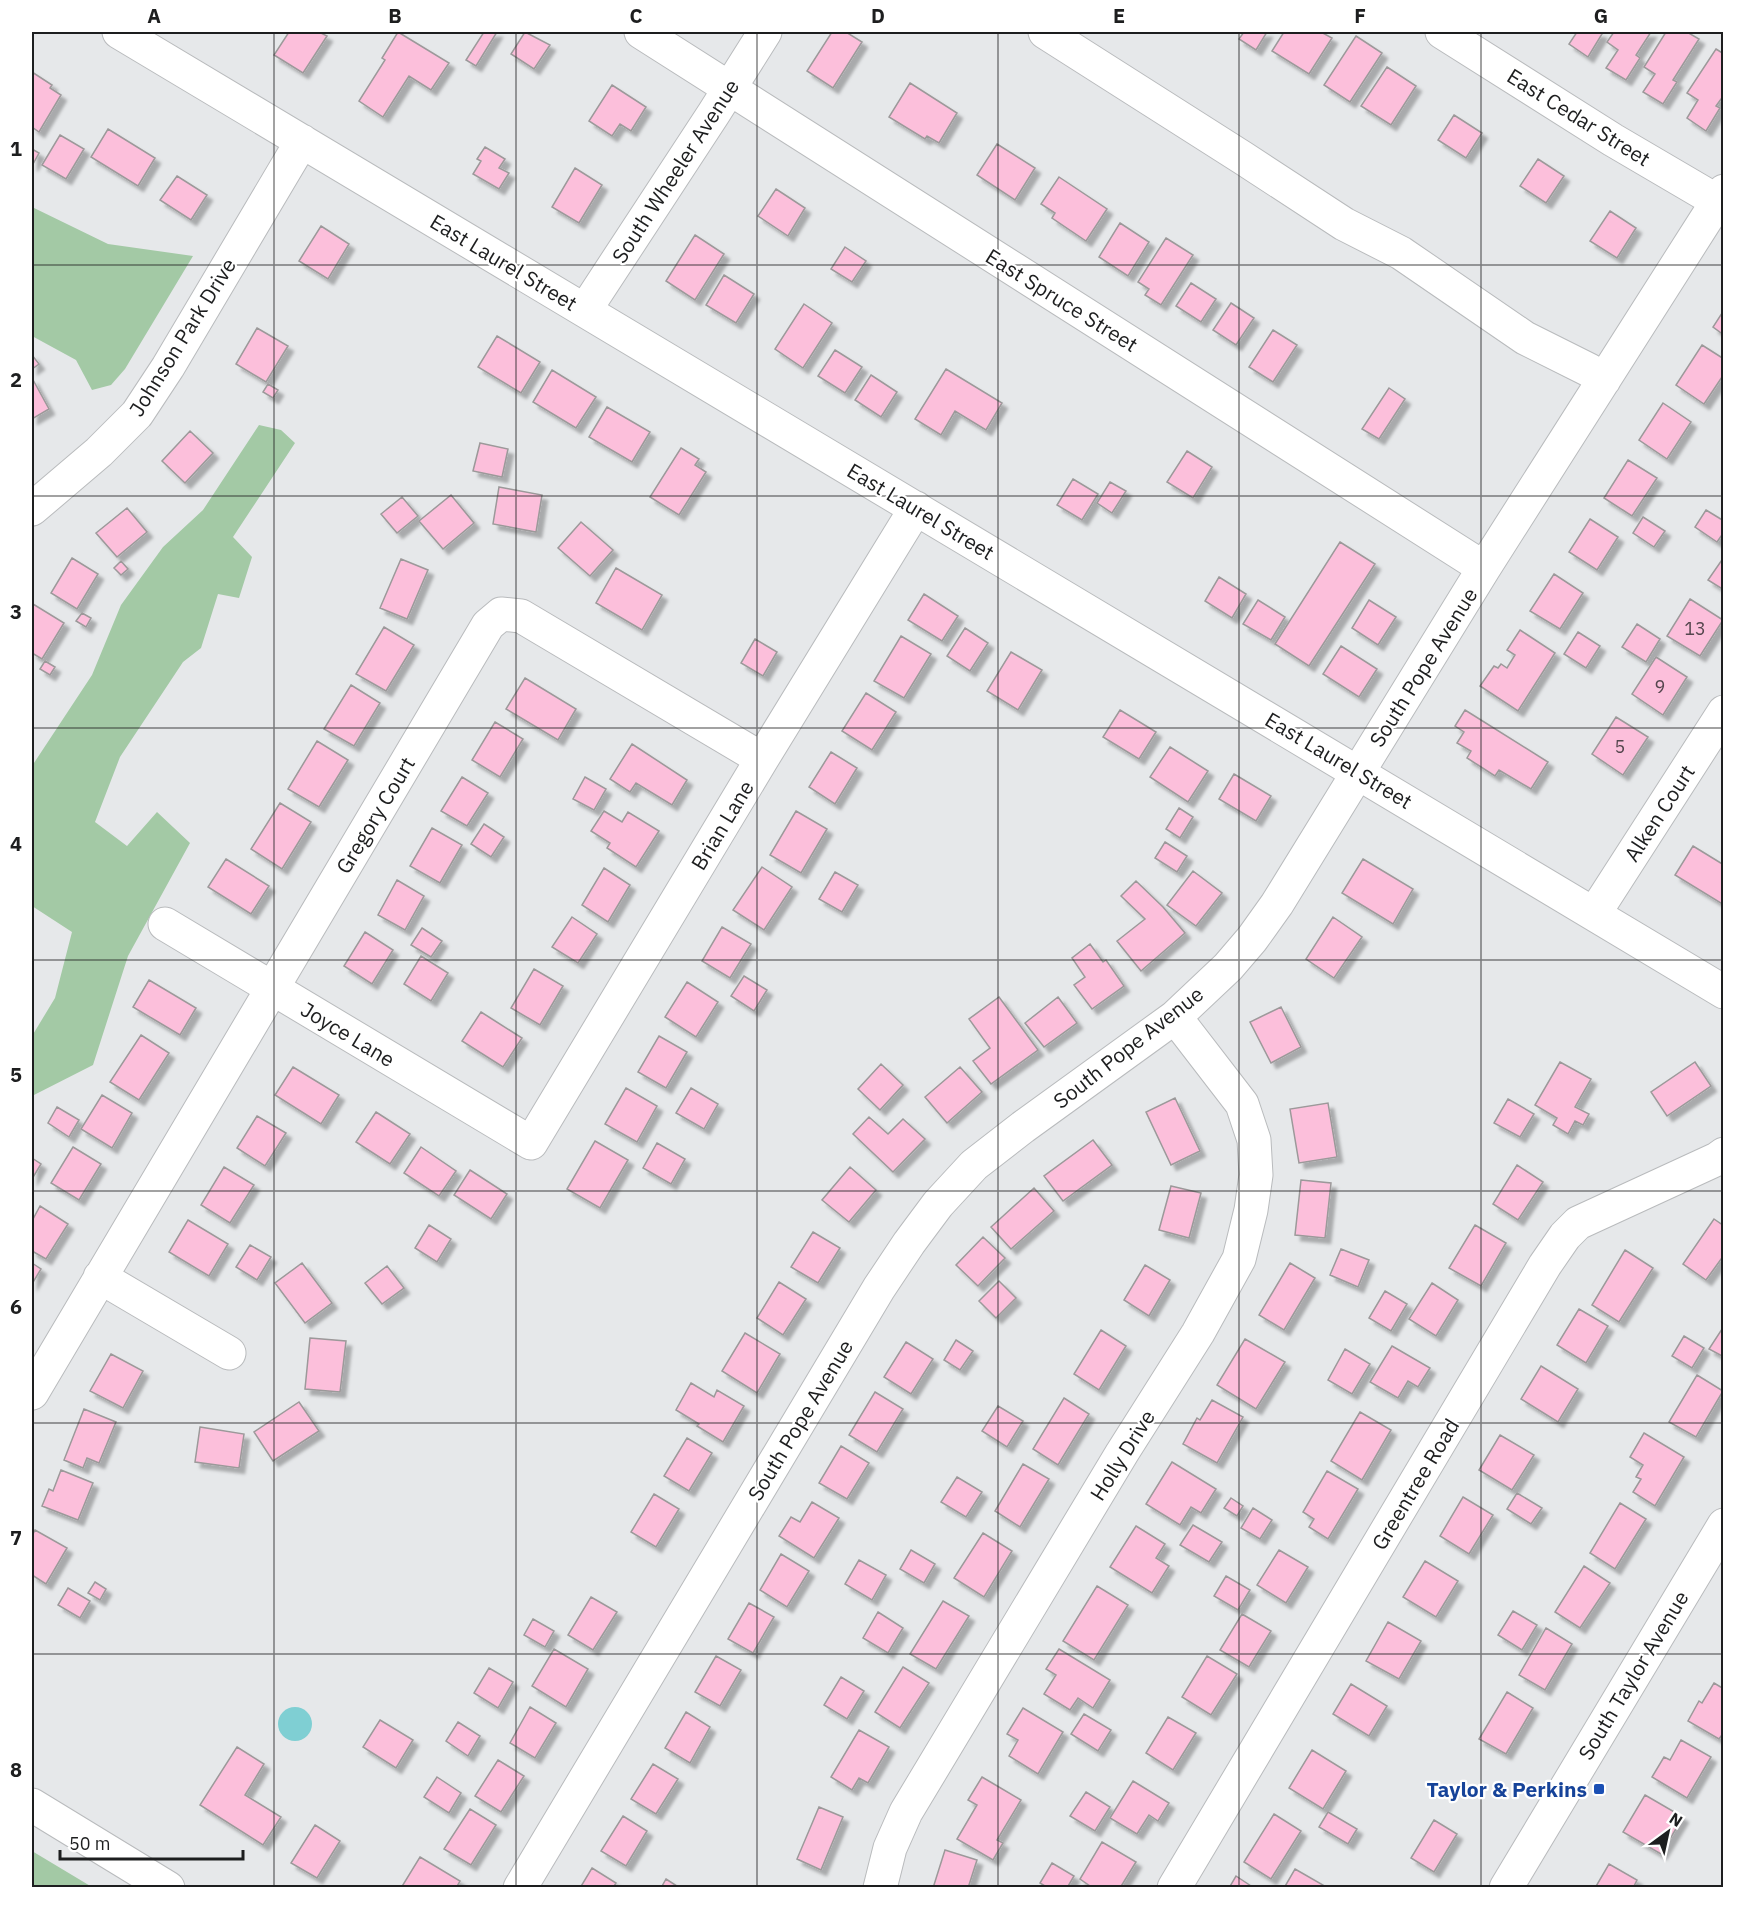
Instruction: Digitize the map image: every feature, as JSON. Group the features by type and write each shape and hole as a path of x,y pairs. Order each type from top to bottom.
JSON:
{"street":[{"name":"East Laurel Street","path":"119,32 1724,992"},
{"name":"East Spruce Street","path":"641,32 1484,568"},
{"name":"South Wheeler Avenue","path":"585,310 765,32"},
{"path":"1045,32 1344,224 1401,253 1525,338 1604,380"},
{"name":"East Cedar Street","path":"1442,32 1613,140 1720,196"},
{"name":"Johnson Park Drive","path":"32,509 99,452 137,414 168,367 302,141"},
{"name":"South Pope Avenue","path":"520,1887 879,1287 920,1227 974,1164 1175,1017 1228,968 1252,939 1277,904 1484,568 1720,196"},
{"name":"Brian Lane","path":"531,1143 916,508"},
{"name":"Gregory Court","path":"32,1393 500,603 762,759"},
{"name":"Alken Court","path":"1594,914 1724,712"},
{"name":"Joyce Lane","path":"165,924 531,1143"},
{"name":"Holly Drive","path":"880,1887 890,1848 906,1812 1122,1453 1198,1333 1239,1259 1253,1198 1256,1174 1254,1140 1242,1104 1175,1017"},
{"name":"Greentree Road","path":"1174,1887 1545,1265 1565,1236 1578,1223 1724,1154"},
{"path":"100,1277 229,1353"},
{"name":"South Taylor Avenue","path":"1506,1887 1724,1525"},
{"path":"32,1805 168,1887"}],"green space":[{"path":"32,207 108,244 193,256 125,369 111,385 92,390 76,360 32,336"},
{"path":"259,425 281,430 295,443 233,537 252,557 239,598 218,594 201,648 183,662 120,757 95,822 127,846 157,812 190,843 128,956 93,1065 32,1096 32,1036 55,998 72,932 32,906 32,766 92,675 121,605 163,547 203,510"},
{"path":"32,1851 92,1887 32,1887"}],"water":[{"path":"295,1707 307,1712 312,1724 307,1736 295,1741 283,1736 278,1724 283,1712"}],"building":[{"path":"289,32 319,32 327,36 303,73 274,55"},
{"path":"398,32 449,63 431,90 409,76 383,117 359,101 385,60 382,58"},
{"path":"484,32 497,32 476,66 466,60"},
{"path":"525,32 550,45 534,69 511,54"},
{"path":"832,32 846,32 862,42 833,88 807,71"},
{"path":"1244,32 1267,32 1256,50 1239,39"},
{"path":"1284,32 1321,32 1332,38 1309,74 1272,51"},
{"path":"1577,32 1602,34 1588,57 1569,44"},
{"path":"1614,32 1651,32 1636,55 1640,58 1626,80 1606,68 1618,50 1607,42"},
{"path":"1666,32 1687,32 1699,39 1673,80 1677,82 1663,104 1643,92 1655,74 1644,67"},
{"path":"1356,36 1382,53 1350,102 1324,85"},
{"path":"1716,49 1724,54 1724,95 1716,106 1720,108 1706,131 1687,118 1698,100 1687,93"},
{"path":"1387,67 1416,86 1391,125 1361,106"},
{"path":"32,72 52,85 50,88 61,95 39,132 32,127"},
{"path":"910,83 957,113 939,143 927,136 925,139 889,117"},
{"path":"612,85 646,107 631,131 620,124 612,136 589,121"},
{"path":"1454,115 1482,133 1466,158 1438,140"},
{"path":"108,129 155,158 138,186 91,157"},
{"path":"60,135 84,149 66,179 42,165"},
{"path":"997,144 1035,168 1015,200 977,175"},
{"path":"485,147 505,159 499,168 509,173 499,189 473,174 481,161 477,159"},
{"path":"32,149 39,153 32,166"},
{"path":"1538,159 1564,176 1546,203 1520,186"},
{"path":"575,168 602,185 579,223 552,207"},
{"path":"177,176 207,195 191,220 160,200"},
{"path":"1059,177 1107,209 1086,241 1052,218 1055,213 1041,204"},
{"path":"776,189 805,208 788,236 758,216"},
{"path":"1610,211 1636,228 1617,258 1590,241"},
{"path":"1120,223 1149,242 1128,276 1099,257"},
{"path":"321,226 349,244 328,279 299,261"},
{"path":"695,235 724,254 695,300 666,281"},
{"path":"1166,238 1193,255 1161,305 1145,295 1149,289 1138,282"},
{"path":"845,247 866,261 852,282 831,269"},
{"path":"724,275 754,294 736,323 706,305"},
{"path":"1191,283 1216,299 1201,322 1176,306"},
{"path":"1231,303 1254,318 1236,345 1213,330"},
{"path":"804,304 832,323 803,368 775,349"},
{"path":"1724,310 1724,335 1713,327"},
{"path":"257,328 288,346 266,382 236,364"},
{"path":"1273,330 1297,345 1273,382 1249,367"},
{"path":"497,336 540,362 521,393 478,367"},
{"path":"1702,345 1724,359 1724,374 1704,404 1676,385"},
{"path":"835,350 862,367 845,393 818,376"},
{"path":"32,355 39,364 32,369"},
{"path":"946,369 1002,403 986,430 955,411 941,435 915,419"},
{"path":"552,370 596,397 576,428 533,402"},
{"path":"871,375 897,392 881,417 855,400"},
{"path":"32,378 49,409 32,419"},
{"path":"268,384 278,390 273,398 263,392"},
{"path":"1389,388 1405,399 1379,439 1362,429"},
{"path":"1663,403 1691,422 1667,459 1639,440"},
{"path":"607,407 650,432 632,462 589,437"},
{"path":"190,431 213,453 185,483 162,461"},
{"path":"480,443 508,449 502,477 473,471"},
{"path":"681,448 699,459 695,465 706,472 679,515 650,497"},
{"path":"1187,451 1212,467 1193,498 1167,482"},
{"path":"1628,460 1657,478 1632,516 1604,498"},
{"path":"1073,479 1098,494 1082,520 1057,505"},
{"path":"1110,482 1126,491 1112,513 1097,503"},
{"path":"499,487 542,495 536,532 493,524"},
{"path":"451,495 474,523 443,549 419,521"},
{"path":"402,497 418,516 397,533 381,514"},
{"path":"127,508 147,532 117,557 96,533"},
{"path":"1706,510 1724,521 1724,532 1717,542 1695,527"},
{"path":"1643,517 1665,531 1654,547 1633,533"},
{"path":"1590,519 1618,537 1597,570 1569,552"},
{"path":"581,522 613,550 590,576 558,548"},
{"path":"1340,542 1375,564 1309,666 1275,644"},
{"path":"1724,557 1724,590 1708,580"},
{"path":"72,558 98,574 77,609 51,593"},
{"path":"401,559 428,570 407,619 380,608"},
{"path":"121,561 128,569 121,575 114,568"},
{"path":"616,568 662,595 642,630 596,603"},
{"path":"1554,574 1583,593 1560,629 1530,611"},
{"path":"1219,577 1246,594 1232,618 1205,601"},
{"path":"924,594 958,616 942,641 908,620"},
{"path":"1690,599 1723,620 1700,656 1667,636"},
{"path":"1258,600 1285,617 1271,640 1243,624"},
{"path":"1369,600 1396,617 1378,645 1352,628"},
{"path":"33,604 64,623 42,659 32,653"},
{"path":"82,613 91,618 86,627 76,621"},
{"path":"1637,624 1660,639 1646,662 1622,647"},
{"path":"384,627 414,645 386,691 356,674"},
{"path":"965,628 988,643 970,671 947,656"},
{"path":"1520,630 1555,653 1518,711 1480,686 1494,666 1498,668 1501,664 1507,668 1515,655 1507,650"},
{"path":"1578,632 1600,646 1586,668 1564,654"},
{"path":"901,636 931,654 904,698 874,681"},
{"path":"755,639 777,652 763,676 741,663"},
{"path":"1341,646 1377,669 1359,697 1323,674"},
{"path":"1011,652 1042,670 1018,710 987,691"},
{"path":"1656,657 1687,677 1663,715 1632,694"},
{"path":"45,661 55,667 50,675 40,669"},
{"path":"525,678 576,709 558,740 506,709"},
{"path":"351,685 380,703 354,746 324,729"},
{"path":"866,693 896,712 872,750 842,731"},
{"path":"1120,710 1156,732 1139,759 1103,737"},
{"path":"1465,710 1548,762 1531,789 1499,770 1495,776 1467,758 1471,751 1457,743 1464,732 1455,726"},
{"path":"1616,717 1648,737 1623,775 1592,754"},
{"path":"495,722 523,739 500,777 472,760"},
{"path":"317,741 348,760 319,807 288,789"},
{"path":"632,744 687,780 672,805 636,783 630,792 610,779"},
{"path":"1170,747 1208,771 1188,802 1150,777"},
{"path":"831,752 857,768 835,804 809,787"},
{"path":"1234,774 1271,796 1256,821 1219,799"},
{"path":"462,777 488,793 467,826 441,811"},
{"path":"585,777 606,789 594,810 573,799"},
{"path":"280,803 311,822 282,869 251,849"},
{"path":"1179,808 1193,817 1180,838 1166,829"},
{"path":"604,811 622,822 628,812 659,831 636,867 607,848 610,843 591,831"},
{"path":"796,811 827,829 801,873 770,855"},
{"path":"484,824 504,837 491,857 471,844"},
{"path":"432,828 462,845 440,883 410,866"},
{"path":"1165,842 1187,856 1177,872 1155,858"},
{"path":"1693,846 1724,865 1724,905 1675,875"},
{"path":"226,859 269,886 251,914 208,887"},
{"path":"1363,859 1413,889 1393,924 1342,893"},
{"path":"762,867 792,887 764,930 733,910"},
{"path":"604,868 630,885 608,922 582,905"},
{"path":"1193,871 1222,893 1196,926 1167,905"},
{"path":"835,872 858,885 842,912 819,899"},
{"path":"397,880 424,896 405,930 378,915"},
{"path":"1136,881 1163,907 1185,933 1141,971 1117,941 1145,919 1121,896"},
{"path":"572,917 597,934 578,963 552,947"},
{"path":"1333,917 1362,937 1334,978 1306,959"},
{"path":"722,927 751,944 730,978 702,961"},
{"path":"422,928 442,941 431,957 411,945"},
{"path":"365,932 393,950 372,984 344,966"},
{"path":"1090,944 1103,962 1106,960 1124,986 1092,1009 1074,985 1085,977 1072,958"},
{"path":"421,956 448,973 431,1001 404,984"},
{"path":"534,969 563,986 540,1025 511,1008"},
{"path":"744,976 767,990 754,1011 731,996"},
{"path":"149,980 196,1008 180,1035 133,1007"},
{"path":"687,982 718,1002 696,1037 665,1017"},
{"path":"999,997 1038,1050 991,1084 973,1061 990,1048 969,1019"},
{"path":"1058,997 1077,1023 1044,1047 1025,1023"},
{"path":"1281,1007 1301,1047 1271,1063 1250,1022"},
{"path":"481,1012 522,1038 503,1067 462,1041"},
{"path":"141,1035 169,1053 139,1100 110,1082"},
{"path":"659,1036 687,1052 666,1088 638,1072"},
{"path":"1560,1062 1591,1079 1575,1107 1589,1114 1583,1125 1575,1121 1568,1134 1553,1125 1557,1118 1535,1105"},
{"path":"1695,1062 1711,1086 1667,1116 1651,1092"},
{"path":"881,1064 903,1085 880,1110 858,1089"},
{"path":"293,1067 339,1095 321,1124 275,1095"},
{"path":"960,1067 982,1092 947,1123 925,1097"},
{"path":"626,1088 657,1106 637,1142 605,1124"},
{"path":"691,1088 718,1104 704,1129 676,1113"},
{"path":"102,1095 132,1113 112,1148 81,1129"},
{"path":"1175,1098 1200,1151 1171,1165 1146,1112"},
{"path":"1508,1099 1534,1114 1520,1137 1494,1123"},
{"path":"1328,1103 1337,1157 1299,1163 1290,1109"},
{"path":"57,1107 79,1120 69,1137 48,1123"},
{"path":"376,1112 410,1134 390,1164 356,1142"},
{"path":"257,1116 286,1133 265,1166 237,1148"},
{"path":"869,1117 888,1134 903,1119 925,1139 893,1172 853,1134"},
{"path":"1093,1140 1112,1165 1063,1201 1044,1176"},
{"path":"595,1141 628,1160 600,1208 567,1189"},
{"path":"657,1143 685,1159 671,1184 643,1168"},
{"path":"73,1147 101,1164 79,1200 51,1183"},
{"path":"421,1147 456,1171 439,1196 404,1173"},
{"path":"32,1158 41,1164 32,1179"},
{"path":"1517,1165 1543,1182 1518,1220 1493,1204"},
{"path":"224,1167 254,1185 230,1223 201,1205"},
{"path":"850,1167 876,1190 849,1222 822,1200"},
{"path":"470,1170 507,1194 491,1219 454,1195"},
{"path":"1301,1180 1331,1183 1325,1238 1295,1235"},
{"path":"1171,1186 1201,1193 1189,1238 1159,1230"},
{"path":"1034,1188 1054,1211 1011,1249 991,1227"},
{"path":"40,1206 68,1224 46,1259 32,1251 32,1221"},
{"path":"1714,1219 1724,1226 1724,1255 1706,1280 1683,1264"},
{"path":"188,1220 228,1244 209,1276 169,1252"},
{"path":"429,1225 451,1239 437,1262 415,1248"},
{"path":"1475,1225 1506,1243 1481,1286 1449,1268"},
{"path":"813,1232 840,1248 818,1283 791,1267"},
{"path":"983,1237 1005,1258 978,1286 956,1265"},
{"path":"250,1245 271,1257 257,1280 236,1267"},
{"path":"1341,1249 1369,1260 1358,1287 1330,1275"},
{"path":"1625,1250 1653,1268 1619,1322 1592,1305"},
{"path":"32,1263 41,1269 32,1284"},
{"path":"302,1263 332,1303 305,1323 275,1283"},
{"path":"1290,1263 1315,1278 1284,1330 1259,1315"},
{"path":"1145,1265 1170,1280 1149,1316 1124,1300"},
{"path":"387,1266 404,1288 382,1304 365,1283"},
{"path":"999,1281 1016,1298 996,1318 979,1301"},
{"path":"779,1282 806,1299 783,1335 757,1318"},
{"path":"1432,1283 1458,1300 1436,1336 1409,1319"},
{"path":"1385,1291 1407,1304 1391,1331 1369,1318"},
{"path":"1579,1309 1608,1326 1586,1363 1557,1345"},
{"path":"1724,1326 1724,1357 1709,1349"},
{"path":"1101,1330 1126,1346 1099,1390 1074,1374"},
{"path":"745,1333 780,1354 757,1393 722,1371"},
{"path":"1684,1336 1704,1348 1692,1368 1672,1356"},
{"path":"310,1338 346,1341 340,1392 305,1389"},
{"path":"1245,1339 1285,1362 1256,1409 1217,1385"},
{"path":"956,1340 973,1351 960,1370 944,1360"},
{"path":"906,1342 933,1359 911,1394 884,1377"},
{"path":"1392,1346 1430,1368 1418,1387 1408,1381 1398,1398 1370,1382"},
{"path":"1345,1349 1370,1364 1352,1394 1328,1380"},
{"path":"111,1354 143,1371 123,1408 90,1391"},
{"path":"1541,1366 1578,1389 1558,1422 1521,1399"},
{"path":"1697,1375 1723,1391 1696,1437 1669,1422"},
{"path":"691,1383 714,1397 717,1390 744,1406 723,1442 676,1410"},
{"path":"875,1392 903,1409 877,1452 849,1435"},
{"path":"1064,1398 1089,1414 1058,1465 1033,1449"},
{"path":"1212,1400 1243,1417 1217,1463 1183,1444 1197,1418 1200,1420"},
{"path":"299,1402 319,1431 273,1461 254,1432"},
{"path":"998,1406 1023,1421 1007,1447 982,1431"},
{"path":"84,1409 116,1422 99,1463 87,1458 83,1468 64,1460"},
{"path":"1360,1412 1391,1430 1362,1480 1331,1461"},
{"path":"200,1427 244,1434 239,1468 195,1462"},
{"path":"1644,1433 1684,1457 1655,1506 1633,1492 1641,1479 1636,1477 1643,1465 1630,1457"},
{"path":"1500,1435 1534,1455 1512,1490 1479,1470"},
{"path":"687,1438 712,1453 689,1491 664,1476"},
{"path":"841,1446 869,1463 847,1499 819,1483"},
{"path":"1172,1462 1216,1489 1201,1513 1191,1507 1180,1525 1146,1504"},
{"path":"1023,1464 1049,1479 1020,1527 995,1511"},
{"path":"61,1470 93,1483 78,1520 42,1506 49,1489 53,1491"},
{"path":"1327,1471 1358,1489 1328,1539 1309,1527 1314,1519 1303,1512"},
{"path":"957,1477 982,1492 966,1517 941,1502"},
{"path":"1517,1493 1542,1508 1531,1524 1507,1509"},
{"path":"654,1494 679,1509 656,1547 631,1532"},
{"path":"1463,1497 1493,1515 1469,1554 1440,1536"},
{"path":"1231,1498 1243,1506 1237,1516 1224,1508"},
{"path":"812,1502 839,1518 814,1558 779,1536 791,1517 800,1522"},
{"path":"1620,1503 1646,1519 1615,1569 1590,1553"},
{"path":"1253,1508 1272,1520 1260,1539 1241,1528"},
{"path":"1193,1525 1222,1542 1209,1562 1180,1545"},
{"path":"1136,1526 1165,1544 1156,1558 1169,1566 1152,1593 1110,1567"},
{"path":"35,1530 67,1548 46,1584 32,1575 32,1536"},
{"path":"983,1533 1012,1551 984,1597 954,1578"},
{"path":"911,1550 935,1564 924,1583 900,1569"},
{"path":"1279,1550 1308,1567 1286,1603 1257,1585"},
{"path":"781,1554 809,1571 787,1607 760,1590"},
{"path":"859,1560 886,1575 872,1600 845,1584"},
{"path":"1425,1561 1458,1581 1436,1617 1403,1597"},
{"path":"1584,1566 1610,1583 1580,1628 1555,1612"},
{"path":"1226,1576 1250,1590 1238,1610 1214,1596"},
{"path":"95,1582 106,1589 100,1600 88,1593"},
{"path":"1097,1586 1128,1605 1094,1660 1063,1641"},
{"path":"68,1588 90,1601 80,1618 58,1605"},
{"path":"591,1597 617,1612 593,1650 568,1635"},
{"path":"943,1601 969,1616 936,1669 910,1654"},
{"path":"749,1603 774,1617 753,1653 728,1639"},
{"path":"1513,1611 1537,1625 1522,1650 1498,1635"},
{"path":"878,1612 903,1628 888,1653 863,1638"},
{"path":"1242,1614 1271,1631 1249,1667 1220,1650"},
{"path":"533,1619 554,1631 545,1647 524,1635"},
{"path":"1388,1622 1421,1641 1399,1679 1366,1661"},
{"path":"1546,1628 1572,1644 1545,1690 1519,1675"},
{"path":"554,1649 588,1669 566,1707 532,1686"},
{"path":"1059,1649 1110,1680 1093,1708 1078,1698 1070,1710 1044,1694 1056,1675 1046,1669"},
{"path":"716,1656 741,1670 720,1706 695,1692"},
{"path":"1207,1656 1237,1674 1211,1715 1182,1697"},
{"path":"903,1667 929,1683 900,1728 875,1712"},
{"path":"489,1668 513,1682 498,1708 474,1693"},
{"path":"841,1677 864,1691 847,1719 824,1705"},
{"path":"1714,1683 1724,1689 1724,1732 1719,1739 1688,1721 1699,1701 1702,1703"},
{"path":"1351,1684 1387,1706 1369,1736 1333,1714"},
{"path":"1507,1692 1533,1708 1506,1754 1479,1739"},
{"path":"530,1707 556,1723 535,1758 510,1743"},
{"path":"1023,1708 1063,1732 1038,1774 1009,1756 1018,1740 1007,1734"},
{"path":"686,1712 710,1727 690,1763 665,1748"},
{"path":"1084,1714 1111,1730 1098,1751 1071,1734"},
{"path":"1168,1717 1196,1733 1173,1770 1146,1753"},
{"path":"380,1720 413,1740 396,1768 363,1747"},
{"path":"458,1722 480,1736 468,1756 446,1741"},
{"path":"859,1730 889,1747 868,1783 859,1778 852,1790 831,1777"},
{"path":"1681,1740 1711,1757 1687,1798 1652,1777 1664,1757 1670,1760"},
{"path":"237,1747 264,1764 245,1795 281,1817 263,1845 200,1805"},
{"path":"1312,1750 1346,1771 1323,1809 1289,1788"},
{"path":"498,1760 524,1776 501,1812 475,1796"},
{"path":"653,1764 678,1779 656,1814 631,1799"},
{"path":"437,1777 461,1793 449,1813 424,1797"},
{"path":"982,1777 1021,1800 997,1840 1003,1843 993,1860 957,1839 977,1805 968,1800"},
{"path":"1133,1781 1169,1803 1158,1821 1149,1815 1137,1834 1110,1818"},
{"path":"1086,1792 1110,1807 1095,1831 1070,1816"},
{"path":"1645,1795 1683,1817 1661,1854 1623,1832"},
{"path":"819,1807 843,1817 821,1870 797,1859"},
{"path":"470,1809 496,1825 471,1865 444,1849"},
{"path":"1328,1812 1357,1829 1348,1844 1319,1827"},
{"path":"1274,1814 1301,1831 1271,1879 1244,1862"},
{"path":"623,1816 647,1831 626,1866 601,1851"},
{"path":"1434,1820 1457,1834 1434,1872 1411,1858"},
{"path":"315,1825 340,1841 317,1878 291,1863"},
{"path":"1102,1842 1136,1862 1120,1888 1093,1888 1080,1879"},
{"path":"945,1850 977,1860 968,1888 933,1888"},
{"path":"420,1857 460,1881 456,1888 401,1888"},
{"path":"1052,1863 1074,1876 1067,1888 1048,1888 1040,1883"},
{"path":"1609,1864 1637,1880 1633,1888 1595,1888"},
{"path":"592,1868 616,1883 613,1888 580,1888"},
{"path":"1295,1869 1323,1885 1322,1888 1284,1888"},
{"path":"1236,1876 1254,1888 1229,1888"},
{"path":"666,1879 680,1888 661,1888"}],"place":[{"name":"Taylor & Perkins","path":"1599,1789"}]}
